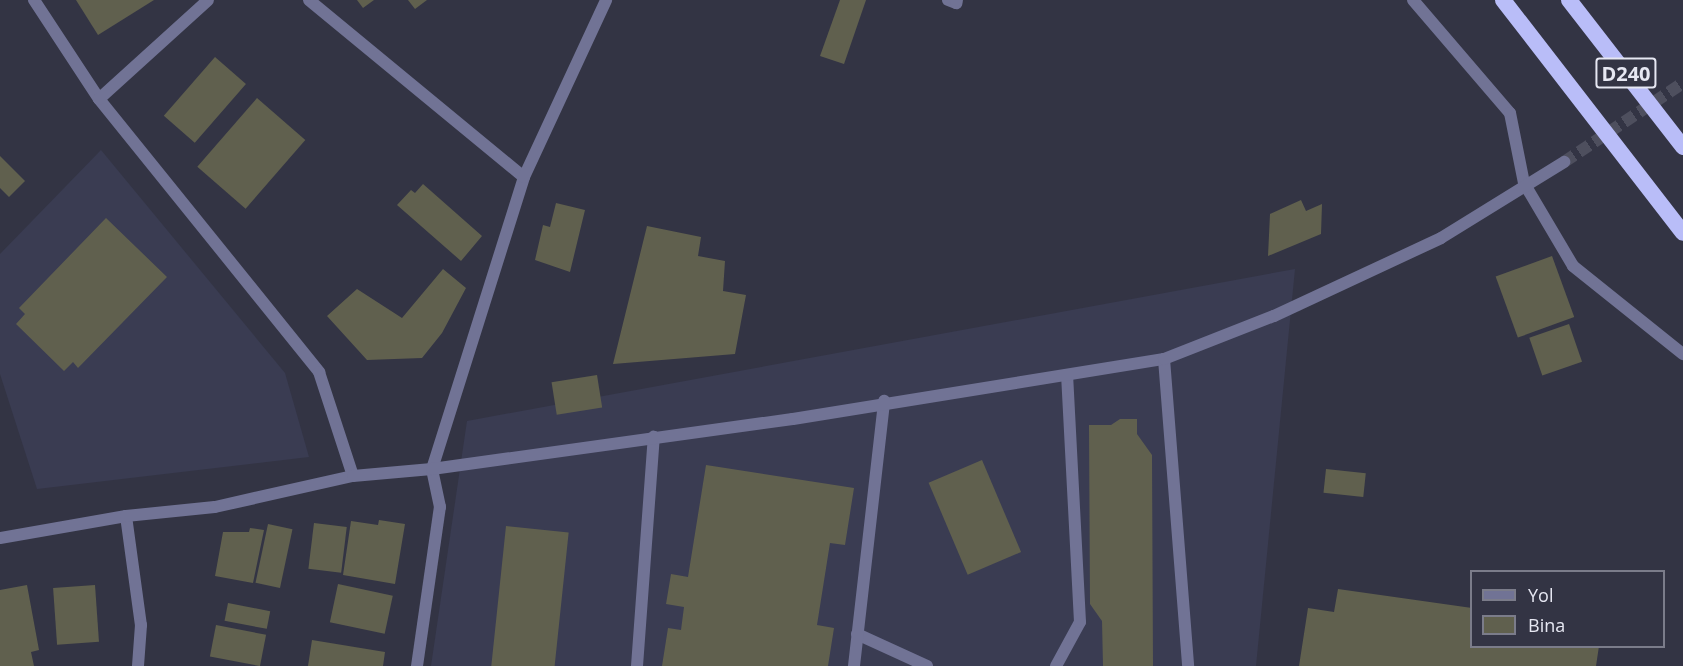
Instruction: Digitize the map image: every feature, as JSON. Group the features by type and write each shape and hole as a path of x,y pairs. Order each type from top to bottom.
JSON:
{"highway":[{"name":"D240","path":"1503,0 1683,233"},
{"name":"D240","path":"1569,0 1683,147"}],"street":[{"path":"34,0 99,99 320,372 353,476"},
{"path":"99,99 208,0"},
{"path":"309,0 525,177"},
{"path":"417,666 440,507 432,469 525,177 606,0"},
{"path":"948,0 956,3 957,0"},
{"path":"1413,0 1510,113 1524,183 1573,266 1683,354"},
{"path":"0,538 126,516 215,507 353,476 432,469 793,418 884,401 1164,359 1274,316 1441,238 1524,183 1564,162"},
{"path":"1164,359 1188,666"},
{"path":"1056,666 1080,622 1067,375"},
{"path":"854,666 884,401"},
{"path":"637,666 654,437"},
{"path":"126,516 141,625 138,666"},
{"path":"857,634 927,666"}],"shaded area":[{"path":"101,150 285,373 309,457 37,489 0,374 0,254"},
{"path":"1295,269 1256,666 431,666 467,421"}],"building":[{"path":"76,0 154,0 98,35"},
{"path":"357,0 374,0 363,8"},
{"path":"408,0 427,0 415,9"},
{"path":"840,0 866,0 844,64 820,56"},
{"path":"215,57 246,84 195,143 164,116"},
{"path":"257,98 305,140 246,209 197,167"},
{"path":"0,156 25,181 9,197 0,188"},
{"path":"423,184 482,236 461,261 397,205 411,190 415,193"},
{"path":"1301,200 1306,211 1322,204 1321,234 1268,256 1270,214"},
{"path":"556,203 585,210 570,272 535,260 543,225 550,227"},
{"path":"106,218 167,277 78,368 73,362 64,371 16,324 25,314 19,308"},
{"path":"647,226 701,237 698,256 725,261 723,291 746,295 735,354 613,364"},
{"path":"1552,256 1574,317 1518,338 1496,277"},
{"path":"443,269 466,288 442,333 422,358 367,360 327,316 357,289 402,318"},
{"path":"1569,324 1582,362 1542,375 1529,338"},
{"path":"597,375 602,408 557,415 552,382"},
{"path":"1120,419 1137,419 1137,434 1152,455 1153,666 1103,666 1102,621 1090,604 1089,425 1111,425"},
{"path":"982,460 1021,552 968,575 929,483"},
{"path":"706,465 854,488 845,545 830,543 817,625 834,628 828,666 662,666 668,628 681,630 684,607 666,604 671,574 688,577"},
{"path":"1326,469 1366,473 1363,497 1323,493"},
{"path":"379,520 405,524 395,584 343,575 351,521 378,525"},
{"path":"314,523 347,527 341,573 308,569"},
{"path":"268,524 292,529 280,588 256,583"},
{"path":"506,526 569,533 555,666 491,666"},
{"path":"250,528 264,530 253,583 215,576 223,532 249,532"},
{"path":"338,584 393,596 385,634 330,622"},
{"path":"27,585 39,650 31,652 34,666 0,666 0,590"},
{"path":"95,585 99,642 57,645 53,588"},
{"path":"1338,589 1470,608 1470,648 1599,648 1596,666 1299,666 1308,608 1334,612"},
{"path":"228,603 270,611 267,629 225,621"},
{"path":"216,625 266,635 260,666 210,656"},
{"path":"312,640 385,652 383,666 308,666"}],"tunnel":[{"path":"1564,162 1683,83"}]}
